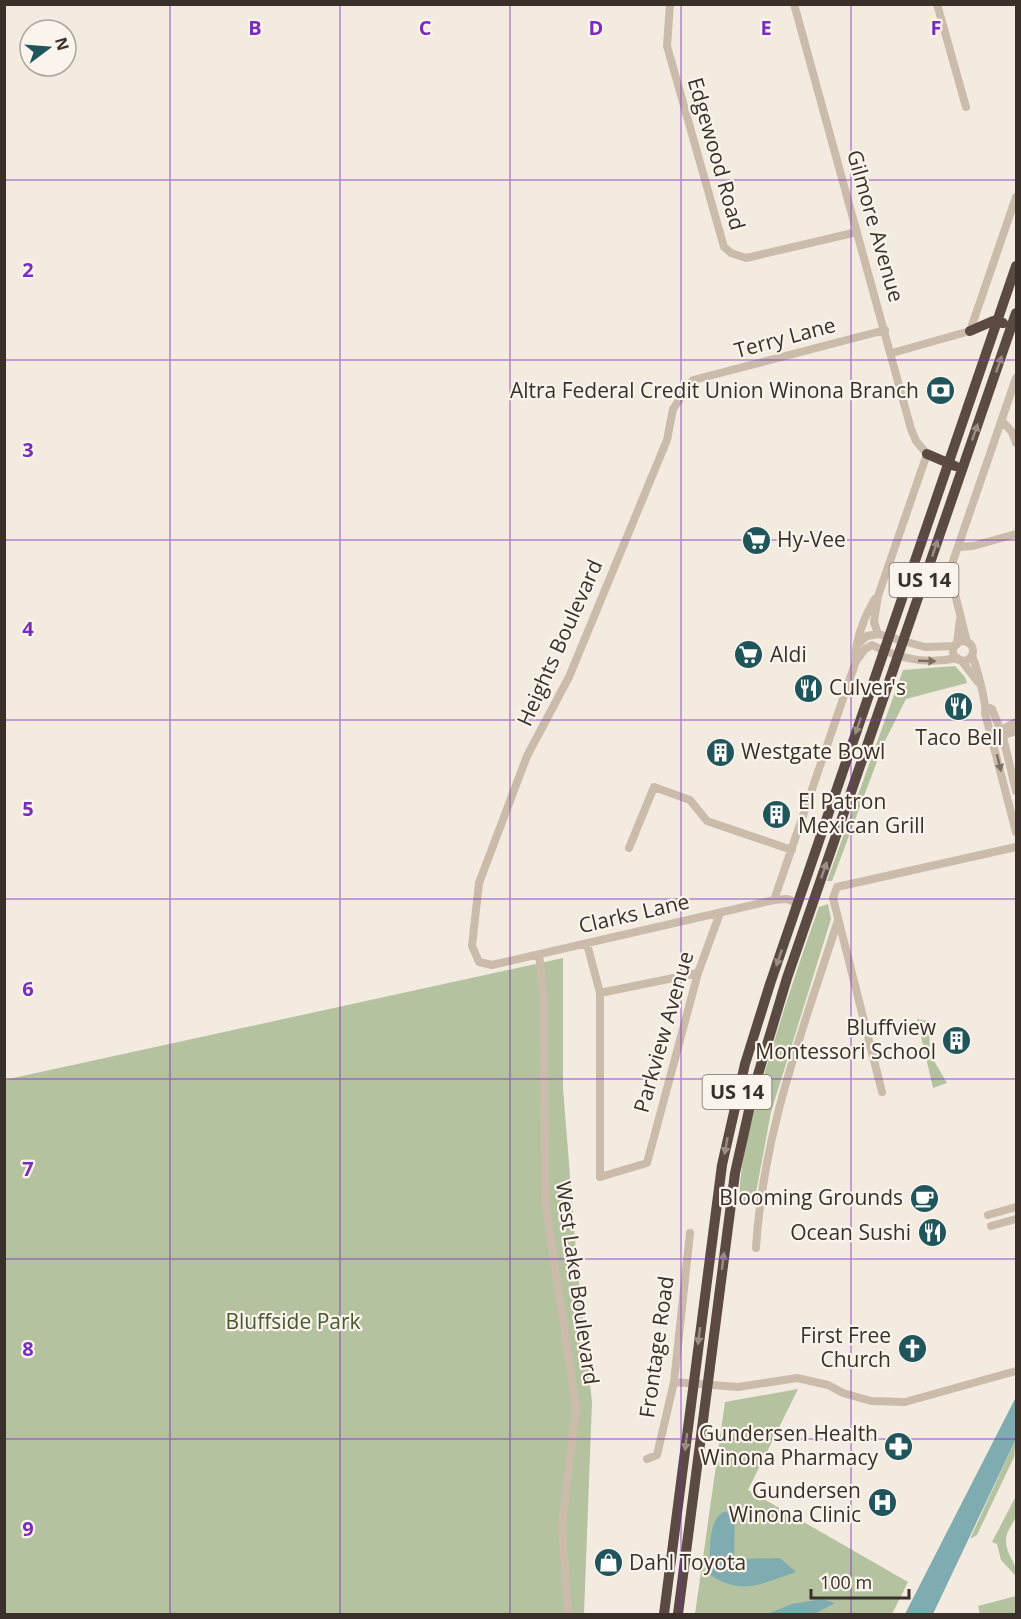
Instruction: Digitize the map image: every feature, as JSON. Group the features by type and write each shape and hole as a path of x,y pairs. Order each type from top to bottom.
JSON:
{"highway":[{"path":"964,463 957,457 956,442 1017,266"},
{"path":"1005,300 1007,315 1016,317"},
{"name":"US 14","path":"678,1614 730,1211 746,1119 768,1038 1016,317"},
{"path":"970,332 998,321"},
{"path":"998,321 1005,325 1007,340"},
{"path":"970,332 985,334 990,344"},
{"name":"US 14","path":"664,1614 716,1204 730,1122 745,1064 797,903 885,651 883,636 956,442"},
{"path":"927,454 958,468 960,477"},
{"path":"927,454 944,476"},
{"path":"797,903 803,910 806,926"}],"street":[{"name":"Edgewood Road","path":"670,4 667,46 724,247 731,253 746,258 857,232"},
{"name":"Gilmore Avenue","path":"794,4 914,436 927,454"},
{"path":"937,4 966,107"},
{"path":"892,354 970,332 1017,197"},
{"name":"Terry Lane","path":"693,380 885,330"},
{"path":"1017,378 951,571 967,642 973,649 972,656 978,669 978,681 987,707 985,713 1017,832"},
{"name":"Heights Boulevard","path":"479,962 472,946 479,883 527,756 574,666 667,440 674,409 693,380"},
{"path":"1002,421 1012,432 1017,443"},
{"path":"883,636 874,622 878,596 927,454"},
{"path":"958,547 973,546 1017,534"},
{"path":"774,900 856,661 870,609 878,596"},
{"path":"961,618 954,651 978,681"},
{"path":"859,643 867,636 883,636 902,643 932,648 967,642"},
{"path":"856,661 868,646 898,656 928,662 972,656"},
{"path":"987,707 992,709 1002,733 1016,789"},
{"path":"1002,733 1017,722"},
{"path":"992,736 1017,731"},
{"path":"630,848 654,787 690,800 707,821 792,850"},
{"path":"882,1092 833,898 837,887 1017,847"},
{"name":"Clarks Lane","path":"479,962 492,965 774,900 787,899 797,903"},
{"name":"Parkview Avenue","path":"600,993 600,1177 647,1163 698,973 720,913"},
{"path":"756,1248 758,1209 776,1114 790,1062 838,920"},
{"path":"587,944 600,993 698,973"},
{"name":"West Lake Boulevard","path":"539,954 544,999 545,1200 576,1407 562,1526 568,1614"},
{"path":"988,1215 1017,1207"},
{"path":"991,1226 1017,1219"},
{"name":"Frontage Road","path":"647,1459 657,1455 674,1382 690,1233"},
{"path":"674,1382 738,1387 797,1378 828,1384 843,1393 871,1401 905,1402 1017,1371"}],"green space":[{"path":"955,666 965,677 967,683 906,699 884,743 832,881 827,881 903,670"},
{"path":"828,904 831,919 771,1112 755,1198 750,1205 742,1205 740,1185 745,1151 768,1060 819,907"},
{"name":"Bluffside Park","path":"563,958 563,1088 577,1264 592,1402 584,1614 5,1614 4,1080"},
{"path":"917,1019 929,1021 930,1054 947,1083 933,1088"},
{"path":"798,1389 748,1490 908,1582 892,1614 695,1614 725,1402"},
{"path":"1016,1439 1014,1457 977,1535 970,1539"},
{"path":"1016,1496 1017,1513 1006,1541 1016,1576 1001,1560 997,1544 992,1542"},
{"path":"1016,1596 1016,1614 980,1614 978,1606"}],"water":[{"path":"1016,1397 1016,1439 933,1614 905,1614"},
{"path":"723,1512 735,1513 734,1559 780,1558 796,1572 752,1586 732,1585 709,1574 710,1540 714,1524"},
{"path":"822,1599 835,1603 814,1614 767,1614 792,1604"}],"place":[{"name":"Altra Federal Credit Union Winona Branch","path":"940,391"},
{"name":"Hy-Vee","path":"756,540"},
{"name":"Aldi","path":"749,655"},
{"name":"Culver's","path":"808,688"},
{"name":"Taco Bell","path":"959,707"},
{"name":"Westgate Bowl","path":"720,752"},
{"name":"El Patron Mexican Grill","path":"777,814"},
{"name":"Bluffview Montessori School","path":"957,1040"},
{"name":"Blooming Grounds","path":"924,1198"},
{"name":"Ocean Sushi","path":"932,1233"},
{"name":"First Free Church","path":"912,1348"},
{"name":"Gundersen Health Winona Pharmacy","path":"899,1446"},
{"name":"Gundersen Winona Clinic","path":"882,1503"},
{"name":"Dahl Toyota","path":"608,1563"}]}
